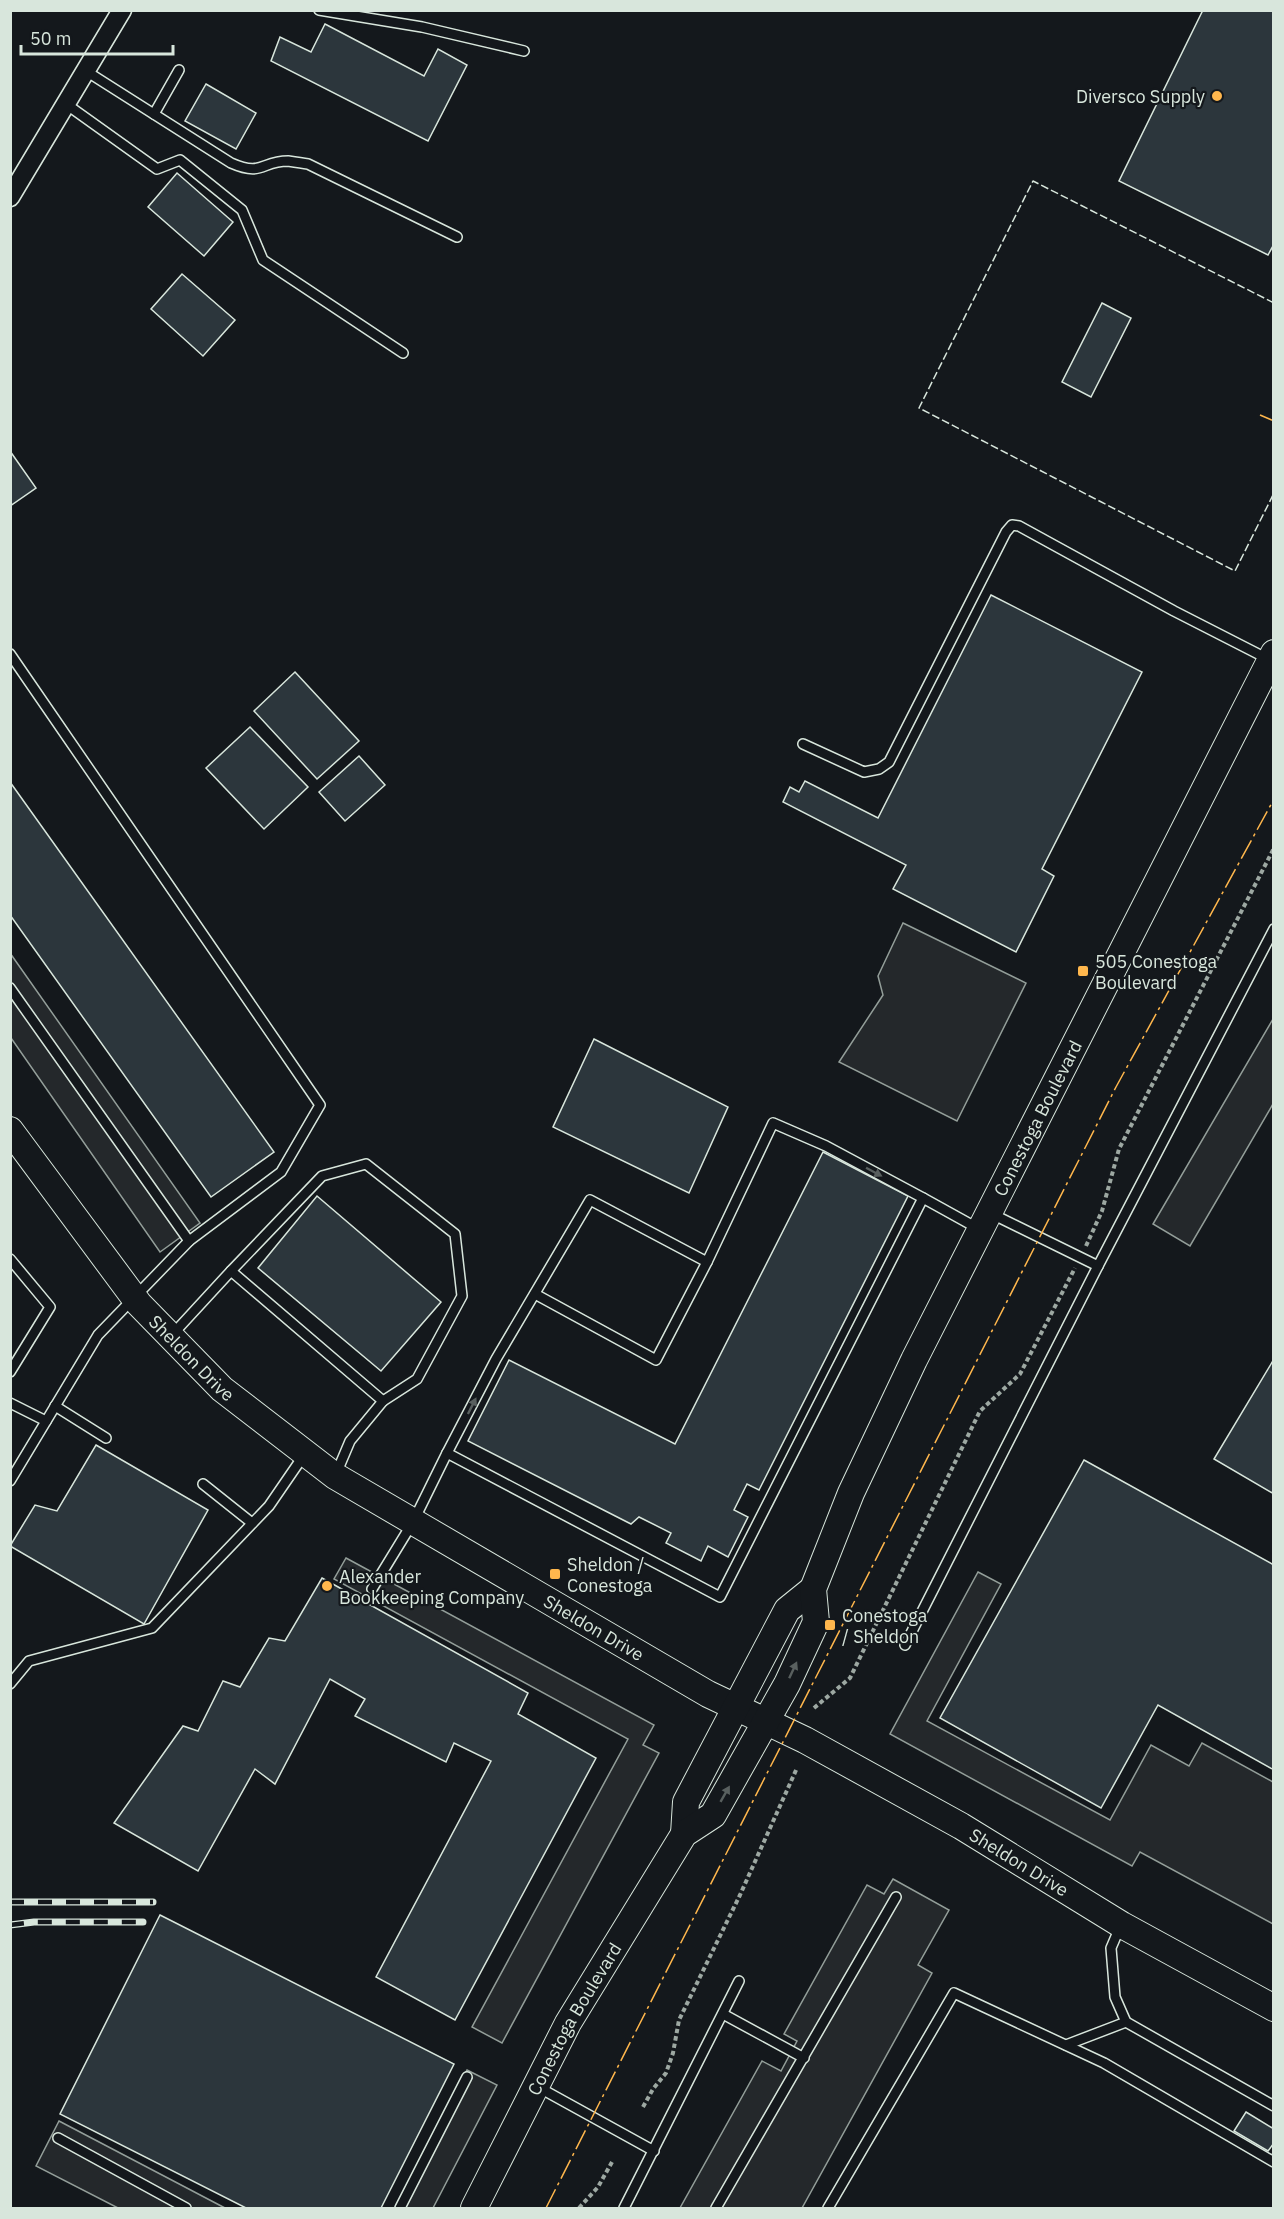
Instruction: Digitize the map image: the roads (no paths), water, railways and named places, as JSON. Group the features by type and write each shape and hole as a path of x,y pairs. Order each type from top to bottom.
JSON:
{"street":[{"path":"10,197 122,10"},
{"name":"Conestoga Boulevard","path":"474,2208 568,2024 684,1834 713,1815 767,1722 816,1622 813,1590 851,1493 914,1360 1272,657"},
{"name":"Sheldon Drive","path":"10,1130 135,1298 222,1389 335,1476 708,1695 805,1740 961,1826 1122,1925 1274,2008"},
{"name":"Conestoga Boulevard","path":"684,1834 686,1802 787,1610 813,1590"}],"lane":[{"path":"319,10 422,27 524,51"},
{"path":"154,114 179,70"},
{"path":"86,71 231,163 246,170 258,170 287,161 308,164 457,237"},
{"path":"66,104 157,169 180,159 242,210 263,260 403,353"},
{"path":"803,744 864,772 879,770 889,762 1006,532 1012,525 1019,526 1174,611 1272,657"},
{"path":"10,654 320,1105 281,1172 189,1241 98,1335 10,1481"},
{"path":"905,1645 1098,1266 1274,929"},
{"path":"10,988 189,1241"},
{"path":"535,1293 656,1360 707,1262 773,1123 826,1146 922,1197 1081,1257 1098,1266"},
{"path":"171,1336 322,1176 366,1164 455,1234 462,1296 417,1379 383,1401 350,1440 335,1476"},
{"path":"447,1453 720,1597 922,1197"},
{"path":"372,1589 413,1522 496,1359 590,1200 707,1262"},
{"path":"10,1259 50,1307 10,1372"},
{"path":"231,1271 383,1401"},
{"path":"10,1402 46,1421"},
{"path":"55,1406 106,1438"},
{"path":"10,1684 28,1661 152,1628 269,1506 305,1453"},
{"path":"203,1484 252,1523"},
{"path":"716,2208 896,1897"},
{"path":"1122,1925 1111,1948 1115,1996 1126,2022 1274,2106"},
{"path":"624,2208 739,1982"},
{"path":"828,2208 954,1993 1104,2063 1274,2162"},
{"path":"723,2014 804,2058"},
{"path":"1066,2046 1126,2022"},
{"path":"400,2208 467,2077"},
{"path":"536,2086 654,2151"},
{"path":"58,2138 186,2208"}],"railway":[{"path":"10,1902 153,1902"},
{"path":"10,1925 34,1922 143,1922"}],"place":[{"name":"Diversco Supply","path":"1217,96"},
{"name":"505 Conestoga Boulevard","path":"1083,971"},
{"name":"Sheldon / Conestoga","path":"555,1574"},
{"name":"Alexander Bookkeeping Company","path":"327,1586"},
{"name":"Conestoga / Sheldon","path":"830,1625"}]}
